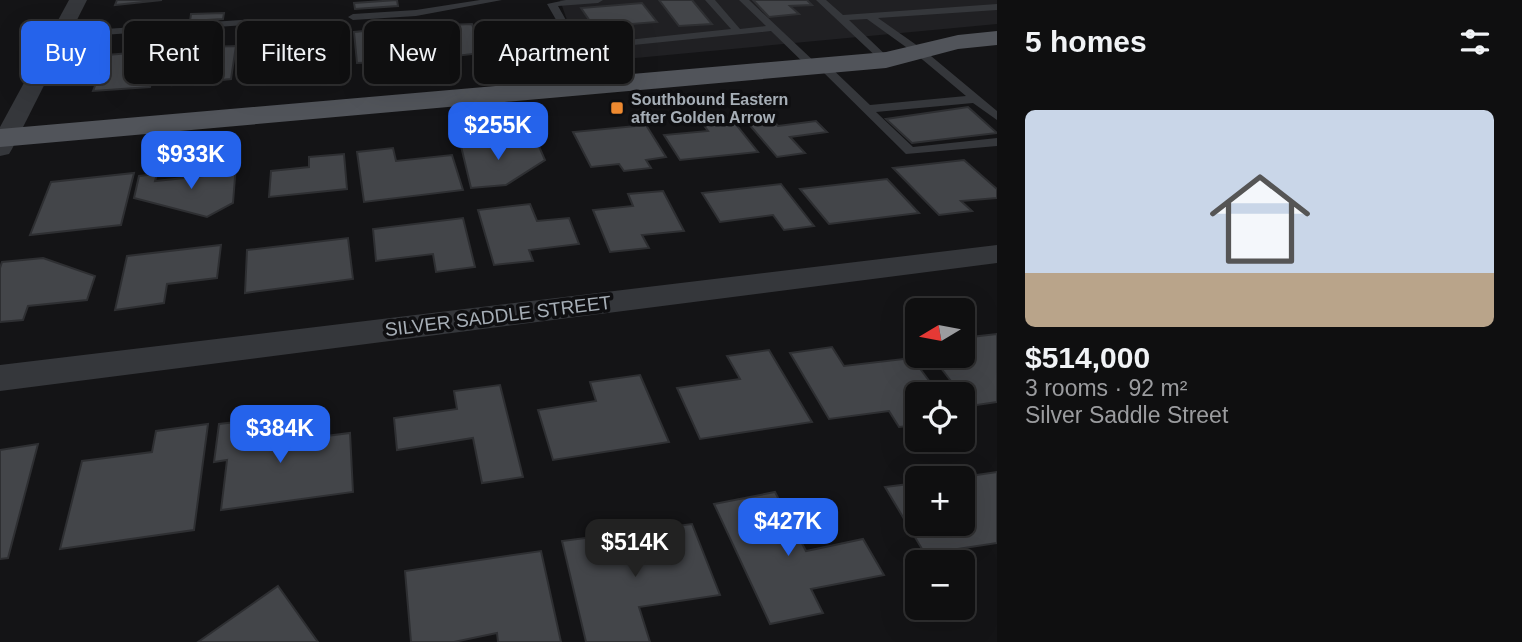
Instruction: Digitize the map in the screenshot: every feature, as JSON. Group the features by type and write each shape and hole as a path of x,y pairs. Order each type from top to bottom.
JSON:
{"main road":[{"path":"2,141 886,61 958,42 997,38"},
{"path":"920,54 979,63"}],"street":[{"path":"67,21 78,0"},
{"path":"2,141 33,84"},
{"name":"SILVER SADDLE STREET","path":"0,378 997,254"}],"lane":[{"path":"353,17 416,13 497,0"},
{"path":"560,21 548,2 598,0"},
{"path":"710,0 738,32"},
{"path":"744,0 867,109 909,151 997,142"},
{"path":"821,0 886,61"},
{"path":"843,18 997,7"},
{"path":"869,16 997,117"},
{"path":"110,32 237,23"},
{"path":"633,42 774,28"},
{"path":"867,109 975,99"}],"shaded area":[{"path":"560,0 997,0 997,24 633,58 633,21 567,21"}],"building":[{"path":"117,0 162,0 115,5"},
{"path":"397,0 398,6 355,9 354,3"},
{"path":"659,0 692,0 712,24 679,26"},
{"path":"753,0 807,0 812,5 790,6 799,14 769,17"},
{"path":"642,3 657,22 633,24 633,21 590,21 581,8"},
{"path":"224,13 223,19 190,21 191,14"},
{"path":"460,24 472,24 474,54 460,55"},
{"path":"364,31 364,63 357,63 354,32"},
{"path":"223,46 236,46 231,79 223,80"},
{"path":"124,54 124,84 151,84 150,87 93,91 96,84 110,84 110,55"},
{"path":"968,107 997,133 912,143 886,119"},
{"path":"730,117 758,152 680,160 664,135 708,131 700,120"},
{"path":"772,119 778,126 816,121 827,132 790,137 805,153 777,157 747,122"},
{"path":"646,125 666,157 646,160 651,168 624,171 619,164 591,167 573,132"},
{"path":"493,139 495,147 538,144 545,160 506,185 471,188 460,142"},
{"path":"393,148 396,161 452,155 463,190 364,202 357,152"},
{"path":"344,154 347,189 269,197 271,171 309,167 309,157"},
{"path":"964,160 997,189 997,198 961,201 972,211 939,215 893,168"},
{"path":"236,164 233,203 207,217 134,198 139,176 157,174 155,181 203,176 205,167"},
{"path":"134,173 121,225 30,235 51,182"},
{"path":"887,179 919,213 829,224 800,189"},
{"path":"781,184 814,226 784,230 773,215 720,222 702,193"},
{"path":"663,191 684,231 642,235 649,248 610,252 593,210 633,206 628,194"},
{"path":"530,204 537,221 569,218 579,244 529,250 533,261 494,265 478,210"},
{"path":"463,218 475,267 436,272 433,254 376,261 373,229"},
{"path":"348,238 353,279 245,293 247,250"},
{"path":"221,245 217,278 167,284 164,303 115,310 127,256"},
{"path":"43,258 95,276 87,300 28,306 23,320 0,322 2,262"},
{"path":"997,334 997,402 975,405 975,382 952,382 941,368 975,368 975,337"},
{"path":"832,347 844,366 905,359 905,368 920,368 930,382 905,382 905,426 899,427 889,411 829,419 790,353"},
{"path":"769,350 812,422 700,439 677,388 740,379 727,356"},
{"path":"640,375 669,442 553,460 538,410 596,401 590,382"},
{"path":"500,385 523,477 482,483 473,438 397,450 394,418 457,409 454,391"},
{"path":"280,417 279,442 350,433 353,492 221,510 227,460 214,462 219,424"},
{"path":"208,424 194,530 60,549 82,461 152,452 156,431"},
{"path":"38,444 8,558 0,559 0,450"},
{"path":"997,472 997,543 951,550 923,550 914,536 975,536 975,475"},
{"path":"905,484 905,520 885,487"},
{"path":"775,492 806,551 863,539 884,575 811,589 823,613 770,624 714,504"},
{"path":"692,524 720,595 639,607 650,642 586,642 562,541"},
{"path":"541,551 561,642 498,642 497,633 454,642 411,642 405,571"},
{"path":"278,586 318,642 198,642"}],"place":[{"name":"Southbound Eastern after Golden Arrow","path":"617,108"}]}
